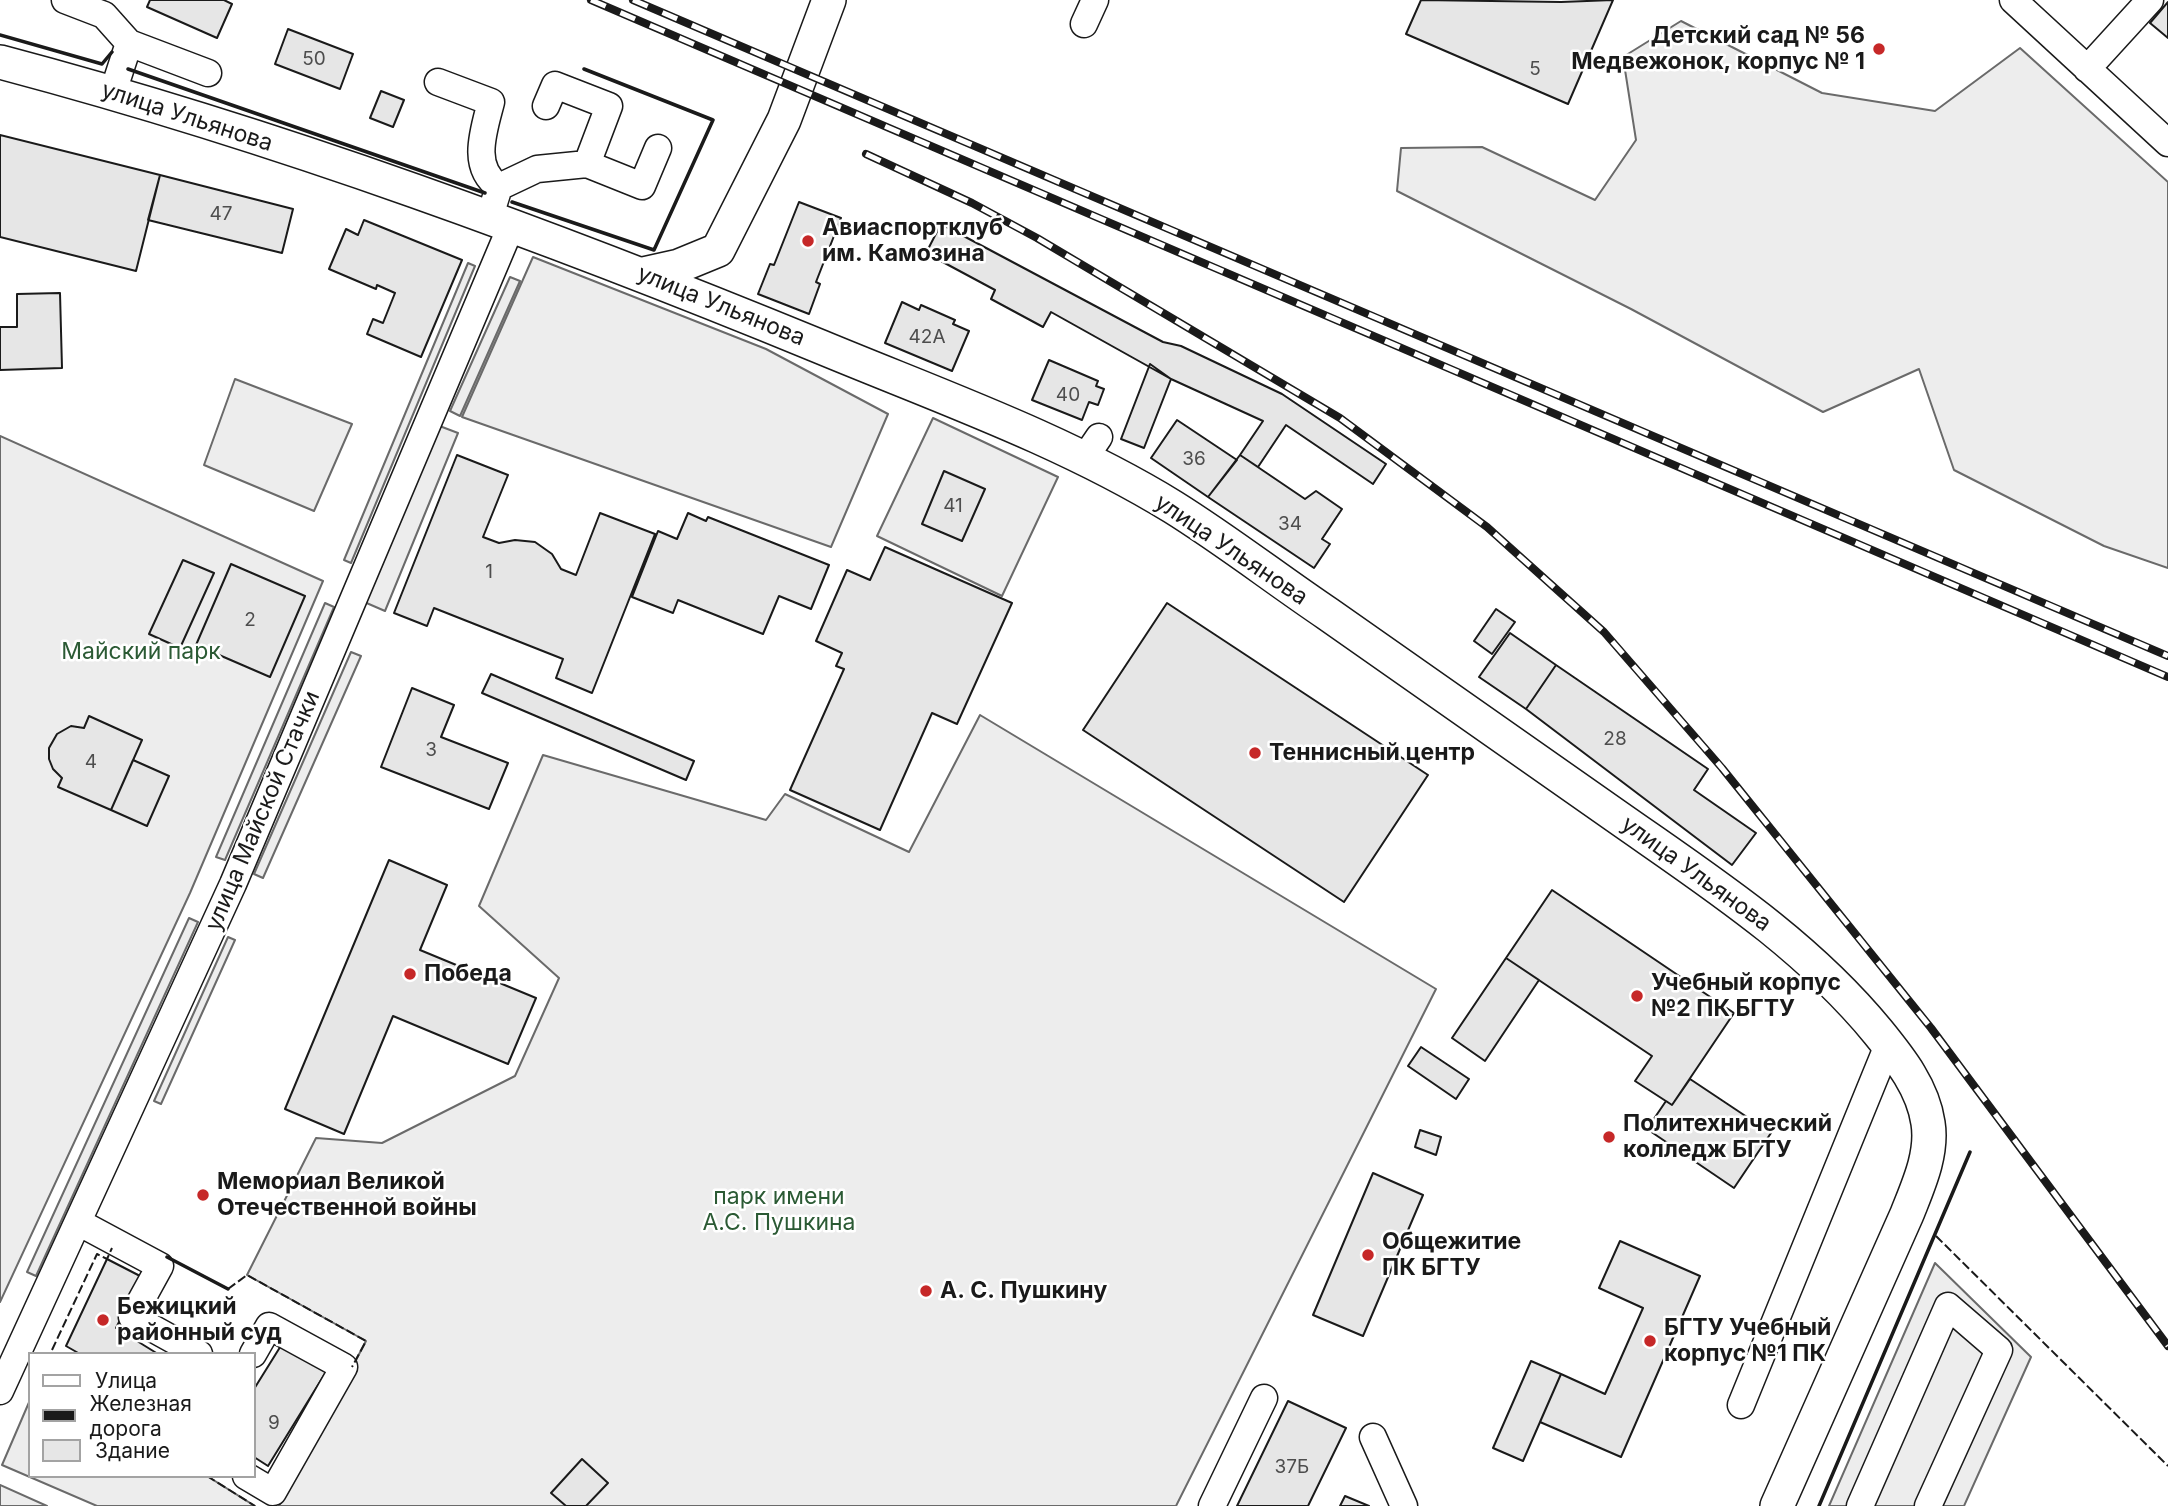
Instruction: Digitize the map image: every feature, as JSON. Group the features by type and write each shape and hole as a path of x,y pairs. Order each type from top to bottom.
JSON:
{"main road":[{"path":"739,313 725,286 716,252 784,120 829,0"},
{"name":"улица Ульянова","path":"0,62 114,92 500,209 643,274 739,313 1092,448 1795,945 1854,1003 1888,1045 1916,1084 1928,1118 1926,1158 1907,1213 1777,1506"},
{"path":"643,274 716,252"}],"street":[{"path":"65,0 104,15 129,43 208,73"},
{"path":"1084,24 1094,0"},
{"path":"2013,0 2168,144"},
{"path":"2087,69 2150,0"},
{"path":"114,92 129,43"},
{"path":"438,82 491,102 479,150 500,209 537,169 587,164 642,186 658,148"},
{"path":"546,106 555,85 609,106 587,164"},
{"name":"улица Майской Стачки","path":"33,1348 78,1222 233,884 500,209"},
{"path":"1741,1405 1888,1045"},
{"path":"78,1222 160,1266 132,1317 195,1352"},
{"path":"1860,1506 1948,1306 1999,1350 1928,1506"},
{"path":"249,1478 272,1492 344,1367 269,1326 254,1352"},
{"name":"улица Майской Стачки","path":"0,1391 28,1355"},
{"path":"1212,1506 1264,1398"},
{"path":"1373,1437 1404,1506"}],"shaded area":[{"path":"1681,21 1822,93 1935,111 2020,48 2168,182 2168,568 2104,546 1954,470 1919,369 1823,412 1631,309 1397,191 1401,148 1482,147 1595,200 1636,140 1623,57"},
{"path":"533,257 766,349 888,414 831,547 462,417"},
{"path":"468,263 475,266 351,563 344,560"},
{"path":"510,277 520,281 460,416 450,411"},
{"path":"235,379 352,424 314,511 204,465"},
{"path":"933,418 1058,477 1002,596 877,536"},
{"path":"429,422 458,433 385,611 355,598"},
{"name":"Майский парк","path":"0,436 323,581 190,893 0,1302"},
{"path":"325,603 334,607 225,860 216,857"},
{"path":"351,652 361,656 263,878 254,874"},
{"name":"парк имени А.С. Пушкина","path":"980,715 1436,989 1176,1506 279,1506 366,1341 247,1275 316,1138 382,1143 515,1076 559,978 479,906 543,755 766,820 785,794 909,852"},
{"path":"189,918 198,922 36,1276 27,1272"},
{"path":"228,937 235,940 161,1104 154,1101"},
{"path":"1935,1263 2031,1357 1964,1506 1829,1506"},
{"path":"28,1405 28,1476 2,1465"},
{"path":"32,1478 210,1478 255,1506 97,1506"},
{"path":"0,1485 47,1506 0,1506"}],"building":[{"path":"150,0 224,0 232,4 217,38 147,7"},
{"path":"1421,0 1613,0 1568,104 1406,34"},
{"path":"2168,2 2168,38 2150,23"},
{"path":"288,29 353,54 340,89 275,64"},
{"path":"381,91 404,100 393,127 370,118"},
{"path":"0,135 160,175 136,271 0,237"},
{"path":"160,175 293,209 282,253 148,220"},
{"name":"Авиаспортклуб им. Камозина","path":"799,202 841,218 816,282 820,284 809,314 758,294 770,264 774,265"},
{"path":"364,220 462,260 421,357 367,334 373,319 383,323 395,293 377,285 376,289 329,269 346,229 358,235"},
{"path":"941,224 1163,342 1181,346 1282,394 1386,464 1373,484 1286,425 1258,467 1240,455 1263,421 1171,379 1051,312 1043,327 991,299 995,290 926,253"},
{"path":"60,293 62,368 0,370 0,327 17,327 17,294"},
{"path":"902,302 919,310 921,305 955,320 953,324 969,331 952,371 885,343"},
{"path":"1049,360 1098,381 1096,386 1104,389 1098,405 1089,402 1082,420 1032,400"},
{"path":"1150,364 1171,379 1144,448 1121,439"},
{"path":"1177,420 1237,460 1208,497 1151,458"},
{"path":"457,455 508,475 483,537 499,543 515,540 535,542 552,554 561,569 576,575 600,513 655,534 592,693 556,678 563,659 434,608 427,626 394,613"},
{"path":"1240,455 1305,499 1316,491 1342,509 1322,539 1330,544 1314,568 1208,497"},
{"path":"944,471 985,489 962,541 922,524"},
{"path":"688,513 706,521 708,517 829,565 811,609 779,596 763,634 678,600 673,613 632,597 658,531 677,539"},
{"path":"885,547 1012,603 957,724 932,713 880,830 790,790 844,669 836,666 842,653 816,641 847,570 870,580"},
{"path":"183,560 214,573 180,648 149,634"},
{"path":"231,564 305,596 270,677 196,645"},
{"name":"Теннисный центр","path":"1167,603 1428,775 1344,902 1083,730"},
{"path":"1496,609 1515,622 1492,654 1474,641"},
{"path":"1510,633 1556,665 1526,709 1479,677"},
{"path":"1556,665 1708,769 1694,790 1756,833 1732,865 1526,709"},
{"path":"491,674 694,761 686,780 482,693"},
{"path":"412,688 454,705 441,737 508,763 489,809 381,767"},
{"path":"89,716 142,740 111,810 58,787 62,778 53,769 49,759 49,748 57,734 71,726 84,728"},
{"path":"133,760 169,776 147,826 111,810"},
{"name":"Победа","path":"389,860 447,885 420,950 536,998 508,1064 393,1016 344,1134 285,1109"},
{"name":"Учебный корпус №2 ПК БГТУ","path":"1552,890 1734,1013 1672,1105 1635,1081 1652,1056 1506,958"},
{"path":"1506,958 1539,980 1485,1061 1452,1038"},
{"path":"1421,1047 1469,1079 1456,1099 1408,1066"},
{"path":"1690,1079 1771,1133 1734,1188 1647,1129 1666,1101 1672,1105"},
{"path":"1420,1130 1441,1137 1436,1155 1415,1147"},
{"name":"Общежитие ПК БГТУ","path":"1373,1173 1423,1195 1363,1336 1313,1315"},
{"name":"БГТУ Учебный корпус №1 ПК","path":"1620,1241 1700,1276 1621,1457 1540,1422 1561,1374 1605,1394 1643,1308 1599,1288"},
{"path":"107,1259 142,1277 116,1328 155,1352 76,1352 66,1346"},
{"path":"282,1344 326,1372 268,1466 256,1458 256,1386"},
{"path":"1531,1361 1561,1374 1523,1461 1493,1448"},
{"path":"1288,1401 1346,1428 1308,1506 1237,1506"},
{"path":"582,1459 608,1483 586,1506 566,1506 551,1493"},
{"path":"1345,1496 1369,1506 1340,1506"}],"railway":[{"path":"591,0 2168,677"},
{"path":"633,0 2168,656"},
{"path":"866,154 972,203 1037,238 1340,418 1487,527 1604,632 1722,768 1931,1028 2168,1346"}],"fence":[{"path":"1936,1236 2168,1466"},
{"path":"52,1350 97,1254 107,1259 112,1248"},
{"path":"228,1289 247,1275 366,1341 352,1367"},
{"path":"210,1478 255,1506"}],"wall":[{"path":"0,35 102,64 112,52"},
{"path":"128,69 485,193"},
{"path":"512,202 654,250 713,120 584,69"},
{"path":"1819,1506 1970,1152"},
{"path":"167,1257 228,1289"}],"place":[{"name":"Детский сад № 56 Медвежонок, корпус № 1","path":"1879,49"},
{"name":"Авиаспортклуб им. Камозина","path":"808,241"},
{"name":"Теннисный центр","path":"1255,753"},
{"name":"Победа","path":"410,974"},
{"name":"Учебный корпус №2 ПК БГТУ","path":"1637,996"},
{"name":"Политехнический колледж БГТУ","path":"1609,1137"},
{"name":"Мемориал Великой Отечественной войны","path":"203,1195"},
{"name":"Общежитие ПК БГТУ","path":"1368,1255"},
{"name":"А. С. Пушкину","path":"926,1291"},
{"name":"Бежицкий районный суд","path":"103,1320"},
{"name":"БГТУ Учебный корпус №1 ПК","path":"1650,1341"}]}
